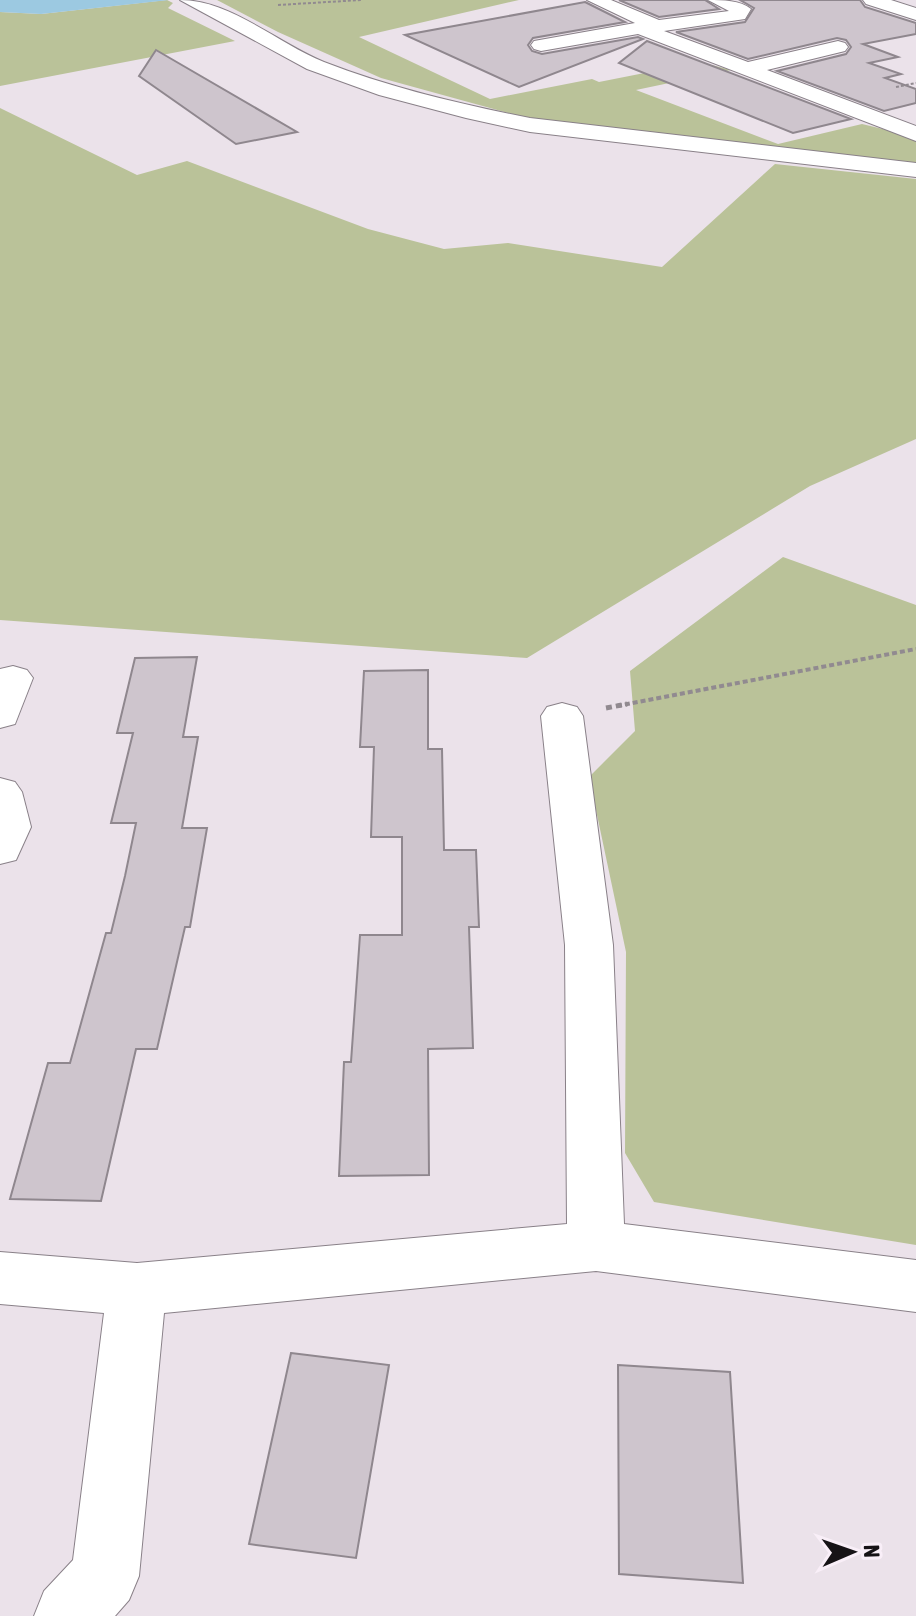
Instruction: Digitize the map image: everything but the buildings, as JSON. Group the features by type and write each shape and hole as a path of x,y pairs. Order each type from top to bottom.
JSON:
{"street":[{"path":"189,0 314,65 386,91 466,112 530,125 916,170"},
{"path":"596,0 745,69 916,134"},
{"path":"541,45 738,15 742,9 717,0"},
{"path":"872,0 911,10"},
{"path":"745,69 838,47"},
{"path":"562,716 589,945 596,1246"},
{"path":"0,792 9,827 0,849"},
{"path":"0,1278 137,1289 596,1246 916,1286"},
{"path":"69,1616 105,1576 137,1289"}],"path":[{"path":"277,6 361,0"},
{"path":"562,716 916,649"}],"green space":[{"path":"167,0 173,3 168,8 235,41 0,86 0,12 41,14"},
{"path":"217,0 519,0 359,37 490,99 700,62 731,70 636,90 778,144 862,124 916,137 916,163 523,117 381,78 278,32"},
{"path":"0,108 137,175 187,161 368,229 444,249 508,243 662,267 775,164 916,179 916,439 810,486 527,658 0,620"},
{"path":"783,557 916,605 916,1245 654,1202 625,1153 626,952 589,777 635,731 630,671"}],"water":[{"path":"0,0 169,0 41,14 0,12"}]}
